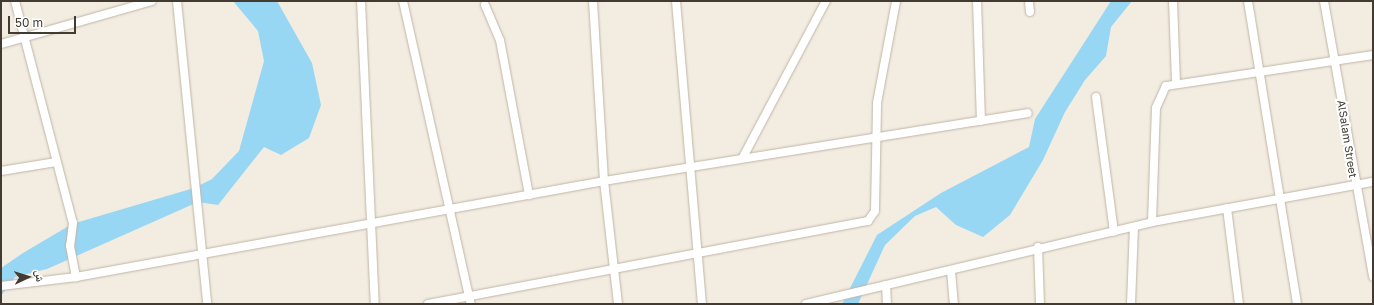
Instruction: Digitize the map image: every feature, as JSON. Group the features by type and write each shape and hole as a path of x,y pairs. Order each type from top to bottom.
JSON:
{"street":[{"path":"15,1 73,223 70,246 76,277"},
{"path":"1,44 152,1"},
{"path":"177,1 207,304"},
{"path":"361,1 375,304"},
{"path":"403,1 470,300"},
{"path":"593,1 604,181 618,304"},
{"path":"676,1 692,167 702,304"},
{"path":"742,157 826,1"},
{"path":"428,304 470,300 614,268 868,221 875,211 874,138 883,62 896,1"},
{"path":"977,1 981,121"},
{"path":"1029,1 1030,12"},
{"path":"1173,1 1176,83"},
{"path":"1248,1 1258,72 1297,304"},
{"name":"AlSalam Street","path":"1324,1 1355,187 1373,277"},
{"path":"485,5 500,40 529,195"},
{"path":"1152,222 1156,108 1162,90 1176,83 1334,62 1373,55"},
{"path":"1096,97 1114,232"},
{"path":"1,286 76,277 201,253 742,157 874,138 1028,113"},
{"path":"1,171 56,162"},
{"path":"806,304 951,271 1038,247 1114,232 1152,222 1355,187 1373,182"},
{"path":"1227,208 1239,304"},
{"path":"1131,304 1134,227"},
{"path":"1038,247 1040,304"},
{"path":"951,271 954,304"},
{"path":"886,285 887,304"}],"water":[{"path":"233,1 277,1 312,63 321,105 309,138 281,155 264,147 218,205 198,202 47,269 15,277 1,296 1,268 23,253 72,224 194,188 212,179 239,151 264,61 258,31"},
{"path":"1111,1 1132,1 1111,27 1106,56 1085,80 1065,112 1043,160 1010,215 983,237 956,225 936,207 915,216 885,245 858,304 842,304 877,235 941,193 1029,147 1035,119"}]}
